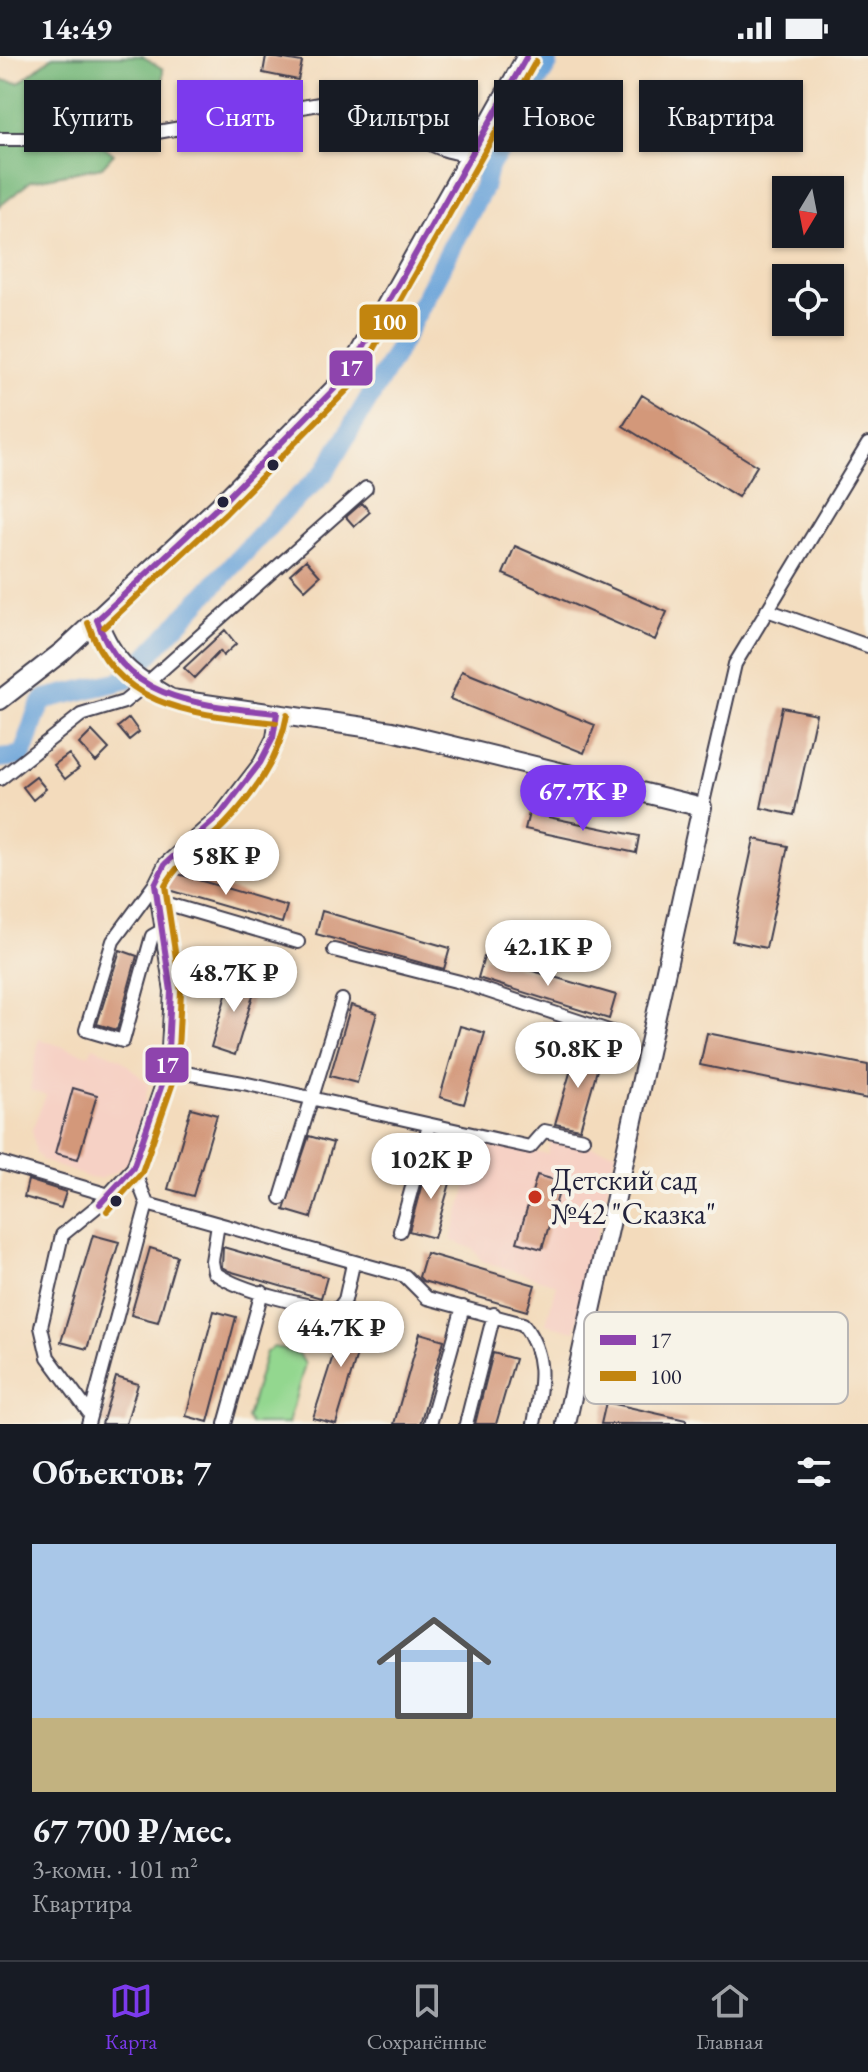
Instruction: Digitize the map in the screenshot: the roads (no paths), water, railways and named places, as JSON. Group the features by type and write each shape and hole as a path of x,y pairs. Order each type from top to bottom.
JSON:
{"street":[{"path":"0,700 97,620 219,506 326,401 346,377 527,56"},
{"path":"0,139 117,139 348,99 403,107 415,135 435,148 470,156"},
{"path":"591,1312 728,682 735,664 868,444"},
{"path":"0,779 81,715 124,702 366,488"},
{"path":"767,610 868,646"},
{"path":"97,620 110,653 146,684 171,699 392,731 702,807"},
{"path":"163,930 152,936 123,1041 86,1030 113,941 155,884 165,864 220,815 260,763 273,738 277,713"},
{"path":"89,1419 48,1357 41,1327 62,1235 109,1195 133,1168 167,1070 171,991 155,884"},
{"path":"158,901 298,942"},
{"path":"334,950 460,982 615,1033"},
{"path":"281,1198 342,1000"},
{"path":"167,1070 312,1098 530,1147 544,1131 583,1139"},
{"path":"400,1231 429,1125"},
{"path":"1,1163 109,1195"},
{"path":"89,1419 147,1204 133,1168"},
{"path":"147,1204 353,1264 405,1276 427,1298 523,1324 538,1349 543,1374 534,1424"},
{"path":"218,1224 212,1261 214,1272 262,1292 337,1310 345,1300 353,1264"},
{"path":"225,1424 262,1292"},
{"path":"430,1424 463,1307"},
{"path":"466,1424 494,1314"},
{"path":"566,1424 584,1342"}],"waterway":[{"path":"0,758 21,756 45,699 125,680 282,512 325,472 393,358 483,188 488,167 519,125 517,112 548,64 548,56"}],"place":[{"name":"Детский сад №42 \"Сказка\"","path":"535,1197"}]}
